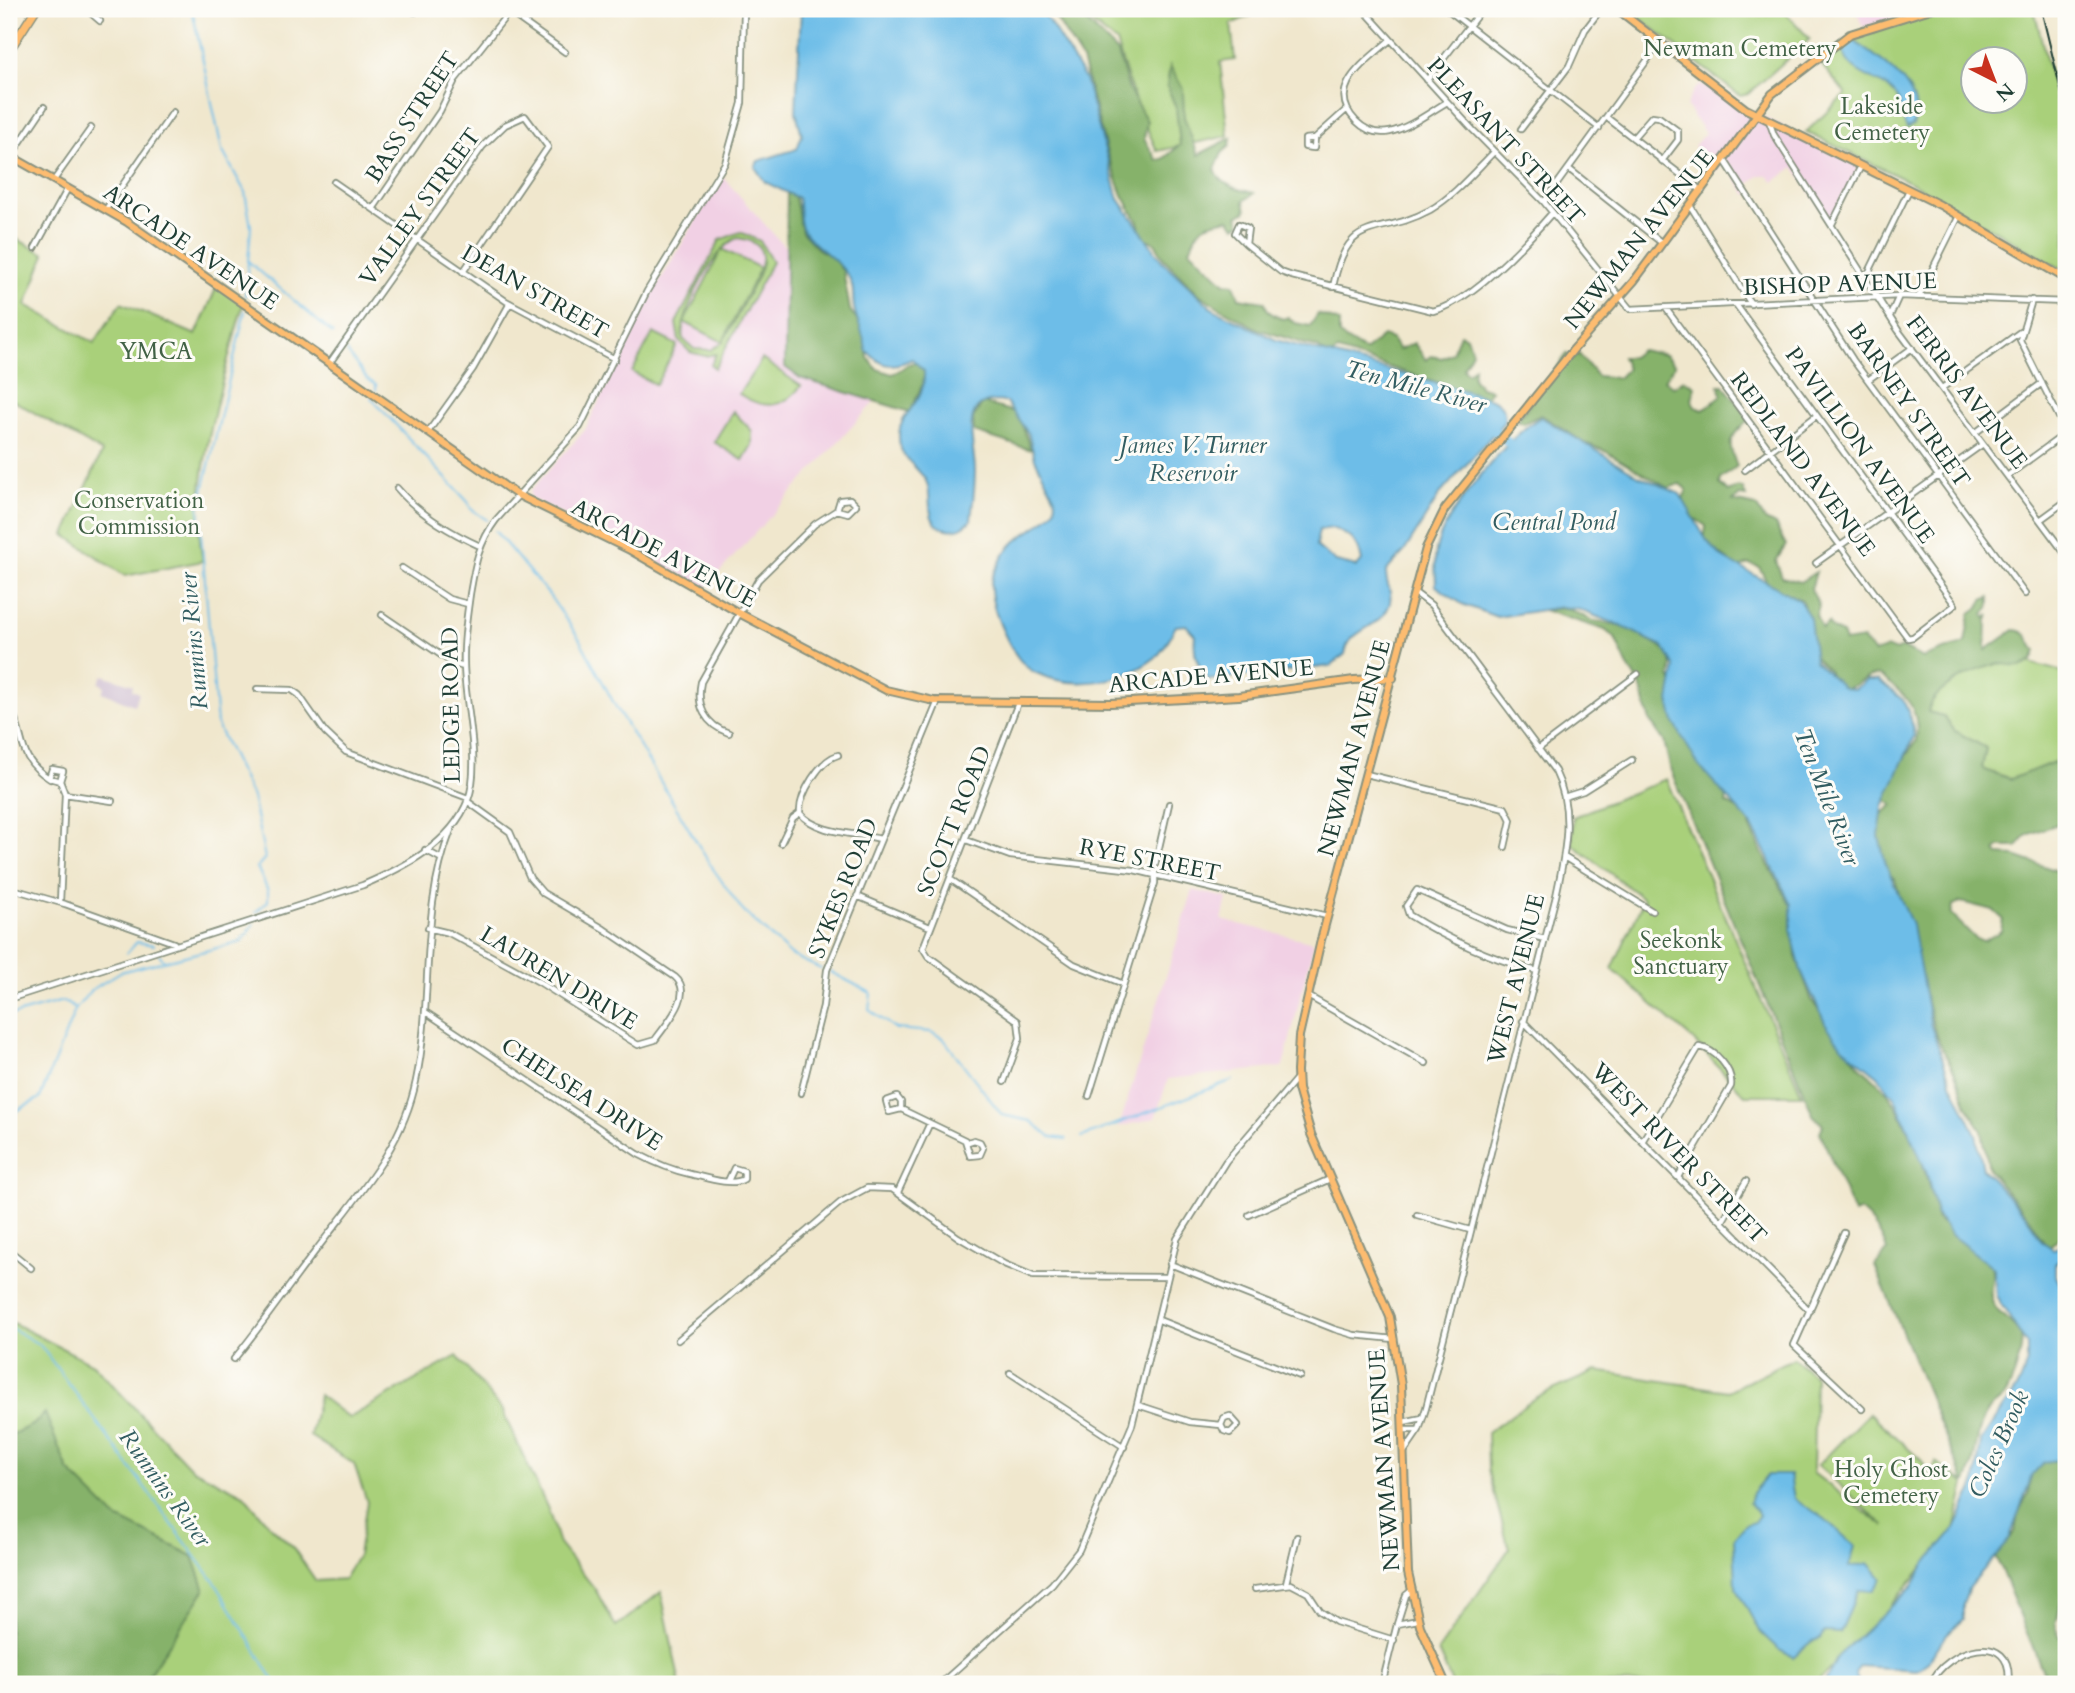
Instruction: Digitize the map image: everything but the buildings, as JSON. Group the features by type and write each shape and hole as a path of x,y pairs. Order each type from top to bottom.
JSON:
{"highway":[{"path":"9,51 36,9"}],"main road":[{"path":"1616,9 1659,44 1759,115 1910,189 2066,279"},
{"name":"NEWMAN AVENUE","path":"1446,1684 1418,1620 1411,1591 1405,1541 1404,1430 1395,1339 1390,1317 1311,1134 1297,1078 1299,1036 1327,916 1393,678 1413,592 1437,522 1573,350 1620,298 1703,191 1772,94 1839,41 1858,31 1931,9"},
{"name":"ARCADE AVENUE","path":"10,155 106,209 518,495 662,567 738,613 886,690 938,701 1018,703 1191,699 1393,678"}],"street":[{"path":"86,9 100,21"},
{"path":"408,9 415,12 421,9"},
{"name":"LEDGE ROAD","path":"9,999 363,885 392,873 425,850 453,825 468,800 472,770 464,667 469,604 480,546 486,534 518,495 580,427 647,292 728,155 742,103 744,9"},
{"name":"PLEASANT STREET","path":"1363,9 1426,80 1544,202 1620,298"},
{"path":"1447,9 1599,128"},
{"path":"1426,80 1482,9"},
{"path":"1491,9 1501,13 1508,9"},
{"path":"1521,129 1573,61 1585,30 1601,9"},
{"path":"507,10 565,52"},
{"name":"BASS STREET","path":"373,209 440,111 455,80 507,10"},
{"path":"1390,40 1352,76 1343,96 1346,110 1365,129 1391,132 1447,102"},
{"path":"1544,202 1659,44"},
{"path":"10,155 44,107"},
{"path":"1315,138 1346,110"},
{"path":"106,209 173,112"},
{"name":"VALLEY STREET","path":"329,364 483,146 505,125 525,116 544,139 547,149 463,272"},
{"path":"1633,138 1652,116 1660,117 1678,131 1678,140 1662,161"},
{"path":"1606,117 1703,191"},
{"name":"FERRIS AVENUE","path":"1769,121 1774,135 1890,317 2066,555"},
{"path":"54,180 91,128"},
{"path":"1333,287 1340,259 1356,235 1430,210 1452,194 1494,152"},
{"name":"BARNEY STREET","path":"1725,161 1868,380 2025,594"},
{"path":"1832,225 1861,166"},
{"path":"1569,169 1663,243"},
{"name":"DEAN STREET","path":"334,182 510,303 615,359"},
{"path":"35,248 69,188"},
{"path":"1866,278 1910,189"},
{"path":"1691,207 1751,304"},
{"path":"1246,244 1281,272 1433,311 1442,309 1518,253 1552,213"},
{"path":"1919,296 1959,216"},
{"name":"FERRIS AVENUE","path":"1890,317 1899,296"},
{"name":"BISHOP AVENUE","path":"1620,298 1630,309 1737,306 1899,296 2064,302"},
{"path":"2007,476 2066,432 2020,340 2032,300"},
{"path":"2064,302 2066,320"},
{"path":"428,433 473,369 510,303"},
{"name":"PAVILLION AVENUE","path":"1737,306 1955,605 1910,638"},
{"name":"REDLAND AVENUE","path":"1667,309 1910,638"},
{"path":"1942,388 2021,332"},
{"path":"1868,380 1912,348"},
{"path":"1975,433 2042,383"},
{"path":"1745,470 1816,416"},
{"path":"1816,563 1983,444"},
{"path":"397,488 408,501 442,526 480,546"},
{"path":"2040,520 2066,501"},
{"path":"729,733 715,729 703,715 698,698 701,682 738,613 766,572 815,524 837,510"},
{"path":"402,568 449,599 469,604"},
{"name":"WEST AVENUE","path":"1404,1452 1419,1430 1423,1417 1545,939 1567,833 1564,796 1556,771 1431,605 1423,595 1413,592"},
{"path":"382,615 454,664 464,667"},
{"path":"1538,749 1638,674"},
{"path":"257,689 295,692 334,742 359,760 468,800"},
{"name":"SYKES ROAD","path":"801,1093 823,1006 827,970 938,701"},
{"name":"SCOTT ROAD","path":"1004,1082 1020,1038 1018,1021 924,951 930,927 1018,703"},
{"path":"9,706 25,756 34,768 51,780 60,781"},
{"path":"781,843 793,818 800,813 801,803 822,764 838,755"},
{"path":"1564,796 1583,791 1632,760"},
{"path":"51,780 50,771 57,768 64,774 60,781"},
{"path":"1366,774 1505,808 1511,820 1505,847"},
{"path":"60,781 65,794 60,902"},
{"path":"65,794 112,801"},
{"name":"LAUREN DRIVE","path":"428,928 449,933 551,989 638,1045 649,1045 655,1040 683,995 682,985 675,977 604,929 542,893 530,878 510,832 468,800"},
{"path":"1089,1096 1121,984 1155,883 1169,804"},
{"path":"800,813 832,830 881,839"},
{"path":"234,1359 395,1144 404,1126 416,1082 427,1013 428,928 440,858 453,825"},
{"name":"RYE STREET","path":"966,840 1010,856 1102,864 1327,916"},
{"path":"425,850 440,858"},
{"path":"1564,857 1652,911"},
{"path":"950,878 1074,964 1121,984"},
{"path":"9,888 60,902 175,944"},
{"path":"1537,971 1495,959 1406,912 1408,901 1417,890 1507,930 1545,939"},
{"path":"857,897 930,927"},
{"path":"1308,996 1426,1063"},
{"name":"CHELSEA DRIVE","path":"427,1013 638,1154 676,1171 728,1181"},
{"name":"WEST RIVER STREET","path":"1523,1021 1810,1311"},
{"path":"1643,1140 1699,1047 1709,1050 1725,1067 1732,1081 1678,1177"},
{"path":"940,1684 1036,1598 1070,1563 1096,1515 1138,1405 1177,1239 1211,1182 1297,1078"},
{"path":"901,1109 968,1142"},
{"path":"898,1192 930,1123"},
{"path":"1249,1215 1330,1179"},
{"path":"1722,1222 1746,1181"},
{"path":"678,1340 855,1192 877,1186 898,1192 958,1237 1004,1264 1033,1276 1167,1277"},
{"path":"1417,1215 1471,1230"},
{"path":"1844,1233 1794,1345 1862,1409"},
{"path":"9,1250 31,1268"},
{"path":"1170,1264 1344,1332 1395,1339"},
{"path":"1158,1320 1300,1376"},
{"path":"1010,1373 1124,1447"},
{"path":"1138,1405 1195,1423 1221,1425"},
{"path":"1403,1422 1423,1417"},
{"path":"1404,1430 1419,1430"},
{"path":"1286,1583 1297,1537"},
{"path":"1255,1589 1286,1583 1305,1591 1324,1615 1336,1622 1394,1640"},
{"path":"1381,1684 1406,1595 1411,1591"},
{"path":"1397,1624 1418,1620"},
{"path":"1931,1684 1944,1664 1983,1649 2003,1656 2009,1671 2008,1684"}],"shaded area":[{"path":"1855,9 1922,9 1863,27"},
{"path":"1709,84 1746,108 1860,165 1829,222 1794,167 1774,182 1767,175 1760,175 1747,186 1750,193 1747,195 1724,161 1714,172 1709,171 1718,157 1711,161 1694,146 1705,133 1686,106 1694,90 1700,85 1704,87"},
{"path":"722,176 792,255 791,372 877,399 706,587 531,498 530,491 585,430 647,303"},
{"path":"103,675 133,685 132,690 139,693 134,705 102,692 105,686 99,683"},
{"path":"1193,890 1227,898 1222,920 1314,942 1283,1067 1168,1079 1155,1118 1119,1127"}],"green space":[{"path":"1050,9 1074,9 1118,53 1129,90 1147,121 1144,139 1157,160 1163,159 1180,145 1176,108 1167,86 1170,66 1183,89 1184,117 1198,155 1231,138 1230,146 1222,153 1215,169 1217,175 1236,189 1254,193 1244,201 1246,211 1238,216 1241,224 1235,226 1229,219 1207,224 1196,235 1190,250 1225,283 1234,284 1239,298 1265,302 1271,313 1283,319 1288,317 1295,323 1310,326 1318,314 1339,322 1339,335 1365,351 1383,336 1392,339 1399,350 1414,343 1426,360 1431,356 1442,358 1452,353 1460,334 1467,337 1472,352 1463,368 1468,373 1474,367 1473,378 1481,387 1491,390 1486,397 1338,351 1329,356 1318,348 1258,329 1200,295 1163,258 1156,244 1140,234 1139,224 1123,195 1108,156 1082,60"},
{"path":"1074,9 1266,9 1231,24 1235,60 1220,62 1228,136 1157,151 1135,101 1116,42"},
{"name":"Newman Cemetery","path":"1628,9 1782,9 1810,39 1748,94 1740,96"},
{"name":"Lakeside Cemetery","path":"1943,9 2034,9 2066,140 2066,254 2062,269 1910,182 1806,132 1846,94 1820,63 1863,36"},
{"path":"787,191 795,197 802,232 818,249 832,257 843,271 850,310 863,328 868,358 877,369 892,374 911,363 925,368 923,384 910,412 800,378 785,367"},
{"path":"740,232 760,241 772,262 715,368 711,365 716,354 705,356 690,352 679,341 676,323 720,240","holes":["738,238 751,241 759,247 762,264 732,327 723,341 760,268 723,249","721,251 685,321 700,282","684,322 723,342 711,350 694,349 683,339"]},
{"name":"Conservation Commission","path":"9,235 45,254 26,305 94,343 121,303 196,335 218,284 244,301 218,396 204,466 199,532 203,561 125,576 65,535 102,452 9,398"},
{"path":"653,333 677,345 656,385 632,372"},
{"path":"1641,350 1665,355 1675,365 1665,380 1673,387 1684,380 1695,386 1692,400 1695,407 1703,410 1722,395 1719,385 1723,385 1750,419 1732,440 1731,450 1737,466 1721,479 1720,484 1728,492 1739,487 1743,489 1746,497 1739,496 1733,501 1756,506 1765,520 1775,525 1786,545 1776,561 1782,577 1800,582 1816,572 1811,589 1819,606 1816,616 1822,629 1828,623 1832,629 1842,634 1845,642 1863,639 1874,653 1888,648 1896,651 1902,647 1922,658 1965,643 1970,614 1979,608 1983,600 1990,597 1990,606 1984,615 1985,618 1990,615 1987,620 1986,650 2014,630 2026,635 2036,651 2025,665 2001,664 1981,669 1957,680 1938,695 1928,712 1943,716 1955,731 1986,748 1982,767 1984,770 2011,779 2054,762 2066,771 2066,821 2027,835 2017,847 1999,847 1995,851 1998,855 2015,856 2066,874 2066,1231 2048,1248 2030,1220 1989,1170 1982,1131 1967,1106 1955,1073 1936,1036 1895,879 1880,867 1877,818 1893,805 1885,800 1891,779 1916,740 1915,715 1908,701 1878,675 1851,687 1837,688 1828,670 1814,656 1802,600 1769,586 1759,567 1749,564 1739,568 1704,542 1706,526 1691,516 1682,500 1687,490 1680,484 1668,488 1607,452 1585,443 1541,415 1524,423 1517,421 1567,354 1571,360 1578,353 1597,376 1618,378 1627,369 1622,357 1632,357","holes":["1961,902 1993,910 2003,919 2001,931 1984,941 1976,939 1951,914 1953,905"]},
{"path":"762,359 801,386 780,403 765,405 739,394"},
{"path":"983,403 1018,413 1031,450 974,432 973,418"},
{"path":"733,411 752,431 752,445 743,460 714,442"},
{"path":"1566,608 1593,621 1631,628 1659,645 1670,657 1670,677 1727,791 1726,803 1750,816 1750,826 1762,853 1792,907 1796,956 1812,1001 1859,1065 1886,1090 1898,1109 1921,1157 1938,1220 1992,1265 1992,1301 2020,1334 2021,1347 2017,1367 2006,1393 1984,1417 1965,1484 1875,1266 1887,1251 1885,1245 1869,1219 1860,1211 1854,1214 1820,1132 1823,1125 1813,1115 1671,771 1664,741 1650,721 1640,685 1615,638 1605,630 1543,610"},
{"path":"2032,660 2030,663 2066,673 2066,771 2060,767 2011,779 1984,770 1982,768 1986,748 1955,731 1943,716 1928,712 1937,695 1967,674 1999,664"},
{"name":"Seekonk Sanctuary","path":"1666,779 1802,1095 1745,1095 1692,1039 1612,969 1644,899 1572,844 1573,817"},
{"path":"9,1321 93,1364 191,1468 244,1495 268,1524 292,1546 316,1581 344,1579 358,1555 367,1502 354,1464 310,1436 319,1395 349,1418 457,1356 502,1410 548,1509 559,1544 595,1589 616,1627 661,1592 680,1684 158,1684 147,1678 143,1684 9,1684"},
{"name":"Holy Ghost Cemetery","path":"1794,1358 1815,1377 1813,1473 1885,1527 1818,1465 1869,1413 1922,1461 1930,1477 1936,1462 1965,1484 1955,1529 1879,1620 1815,1684 1452,1684 1438,1651 1509,1549 1488,1469 1487,1433 1537,1397 1596,1371 1728,1391"},
{"path":"45,1413 68,1470 115,1517 193,1556 205,1590 148,1676 163,1684 9,1684 9,1436 34,1424"},
{"path":"2066,1454 2066,1581 2056,1624 2058,1634 2066,1642 2066,1684 2048,1684 1995,1555 2015,1532 2018,1513 2028,1494 2031,1472 2040,1458"}],"water":[{"name":"James V. Turner Reservoir","path":"801,9 1041,9 1085,79 1119,199 1162,261 1213,309 1276,340 1479,395 1493,400 1502,408 1504,422 1440,494 1404,552 1386,571 1390,603 1383,615 1351,639 1345,654 1331,666 1209,680 1197,659 1195,635 1186,625 1176,626 1156,657 1143,666 1113,678 1065,681 1049,678 1026,666 1010,646 998,619 991,582 1005,553 1048,518 1055,510 1056,500 1035,459 1028,433 1006,402 991,402 980,405 972,422 975,470 971,520 954,529 939,526 934,521 925,479 904,454 899,442 900,426 921,392 924,371 912,359 887,365 866,350 848,276 803,231 798,198 765,182 755,167 758,161 797,149 802,135 796,112","holes":["1332,528 1353,540 1362,561 1357,567 1336,562 1316,546 1319,530"]},
{"path":"1854,41 1888,66 1908,87 1916,112 1913,125 1907,128 1898,99 1892,91 1856,70 1845,57 1842,48"},
{"name":"Central Pond","path":"1541,417 1639,476 1680,494 1707,541 1722,557 1799,600 1810,618 1815,661 1844,688 1854,689 1867,680 1878,680 1903,700 1911,718 1914,736 1883,806 1879,836 1886,865 1912,925 1931,1026 1951,1083 1976,1134 1983,1169 2026,1216 2043,1242 2054,1249 2066,1241 2066,1254 2055,1264 2055,1274 2060,1284 2066,1284 2066,1459 2044,1462 2032,1475 2009,1540 1969,1587 1963,1604 1963,1619 1947,1634 1928,1662 1917,1670 1859,1666 1855,1673 1859,1684 1824,1684 1838,1656 1912,1587 1925,1564 1955,1529 1975,1484 1981,1441 2021,1381 2027,1361 2027,1345 1996,1296 1994,1268 1950,1234 1936,1213 1926,1171 1895,1098 1878,1076 1842,1047 1825,1023 1801,971 1791,930 1791,904 1751,824 1699,766 1674,723 1669,701 1675,667 1663,647 1624,627 1577,609 1562,607 1497,617 1462,604 1436,586 1436,547 1444,528 1482,473 1514,439"},
{"path":"1767,1475 1790,1475 1794,1498 1825,1519 1855,1546 1849,1567 1869,1563 1882,1578 1873,1591 1859,1590 1840,1633 1824,1632 1820,1639 1812,1641 1793,1657 1779,1650 1759,1631 1736,1588 1734,1539 1744,1525 1754,1522 1759,1515 1749,1502 1752,1493"}],"waterway":[{"name":"Runnins River","path":"192,9 222,150 245,192 251,227 245,296"},
{"path":"249,262 333,334"},
{"name":"Runnins River","path":"245,311 199,508 217,725 252,797 265,858 257,867 268,891 268,901 256,912"},
{"path":"347,352 367,379 376,385 376,390"},
{"path":"371,398 468,502 471,509 487,520"},
{"name":"Ten Mile River","path":"1488,425 1517,450"},
{"path":"495,531 549,595 579,638 616,707 711,866 743,911 791,955 821,969"},
{"name":"Runnins River","path":"9,1115 40,1098 75,1010 90,991 120,972 241,942 254,924"},
{"name":"Runnins River","path":"127,953 137,942 154,945"},
{"name":"Runnins River","path":"159,954 164,961"},
{"path":"831,972 871,993 869,1010 896,1029 931,1032 943,1038 1002,1115 1031,1121 1051,1137 1066,1139"},
{"path":"9,1016 63,1001 74,1008"},
{"path":"1082,1137 1233,1080"},
{"name":"Runnins River","path":"9,1327 40,1345 216,1584 276,1684"}],"railway":[{"path":"2041,9 2066,111"}],"park label":[{"name":"YMCA","path":"156,351"}],"water label":[{"name":"Coles Brook","path":"1999,1444"}]}
